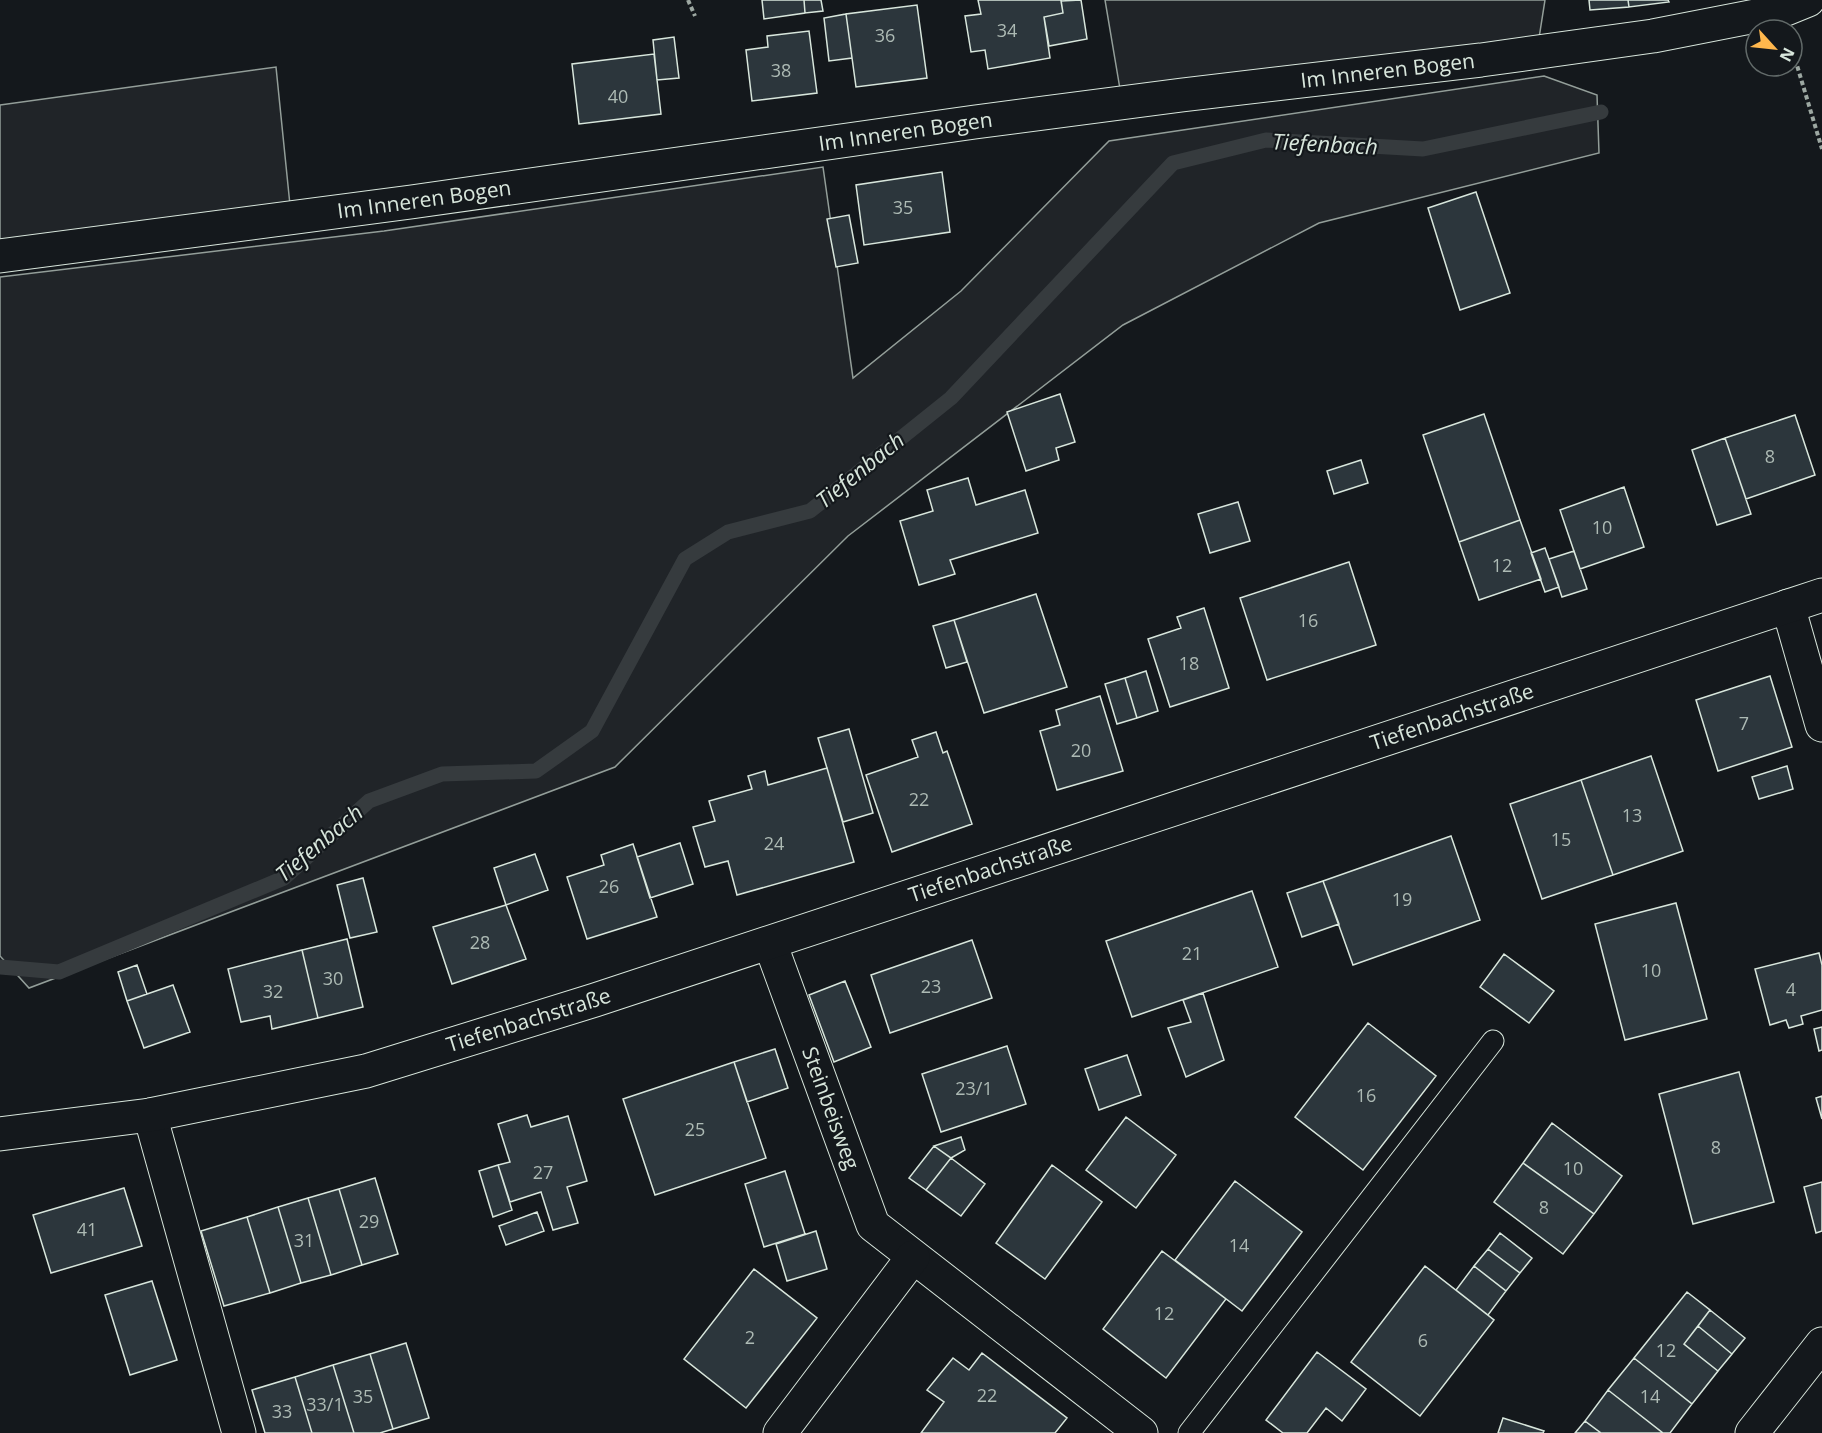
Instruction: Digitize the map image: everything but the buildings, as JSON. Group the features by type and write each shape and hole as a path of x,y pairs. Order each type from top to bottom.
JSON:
{"street":[{"name":"Im Inneren Bogen","path":"0,256 411,202 975,122 1482,60 1641,38 1781,11 1808,0"},
{"name":"Tiefenbachstraße","path":"0,1134 150,1115 366,1071 770,943 1822,595"},
{"path":"1788,606 1822,725"},
{"name":"Steinbeisweg","path":"770,943 873,1225 1141,1433"},
{"path":"150,1115 240,1433"},
{"path":"780,1433 913,1257"},
{"path":"1752,1433 1822,1344"}],"lane":[{"path":"1189,1433 1493,1041"}],"path":[{"path":"688,0 695,16"},
{"path":"1801,78 1822,148"}],"shaded area":[{"path":"1105,0 1545,0 1539,38 1120,89"},
{"path":"276,67 290,205 0,244 0,105"},
{"path":"1544,76 1597,95 1599,153 1319,223 1123,325 848,536 615,767 29,988 0,956 0,277 384,231 823,167 853,378 961,291 1109,141"}],"waterway":[{"name":"Tiefenbach","path":"0,967 59,972 284,878 369,801 442,774 536,771 592,731 685,559 728,532 810,511 951,398 1173,163 1266,140 1423,149 1601,112"}]}
